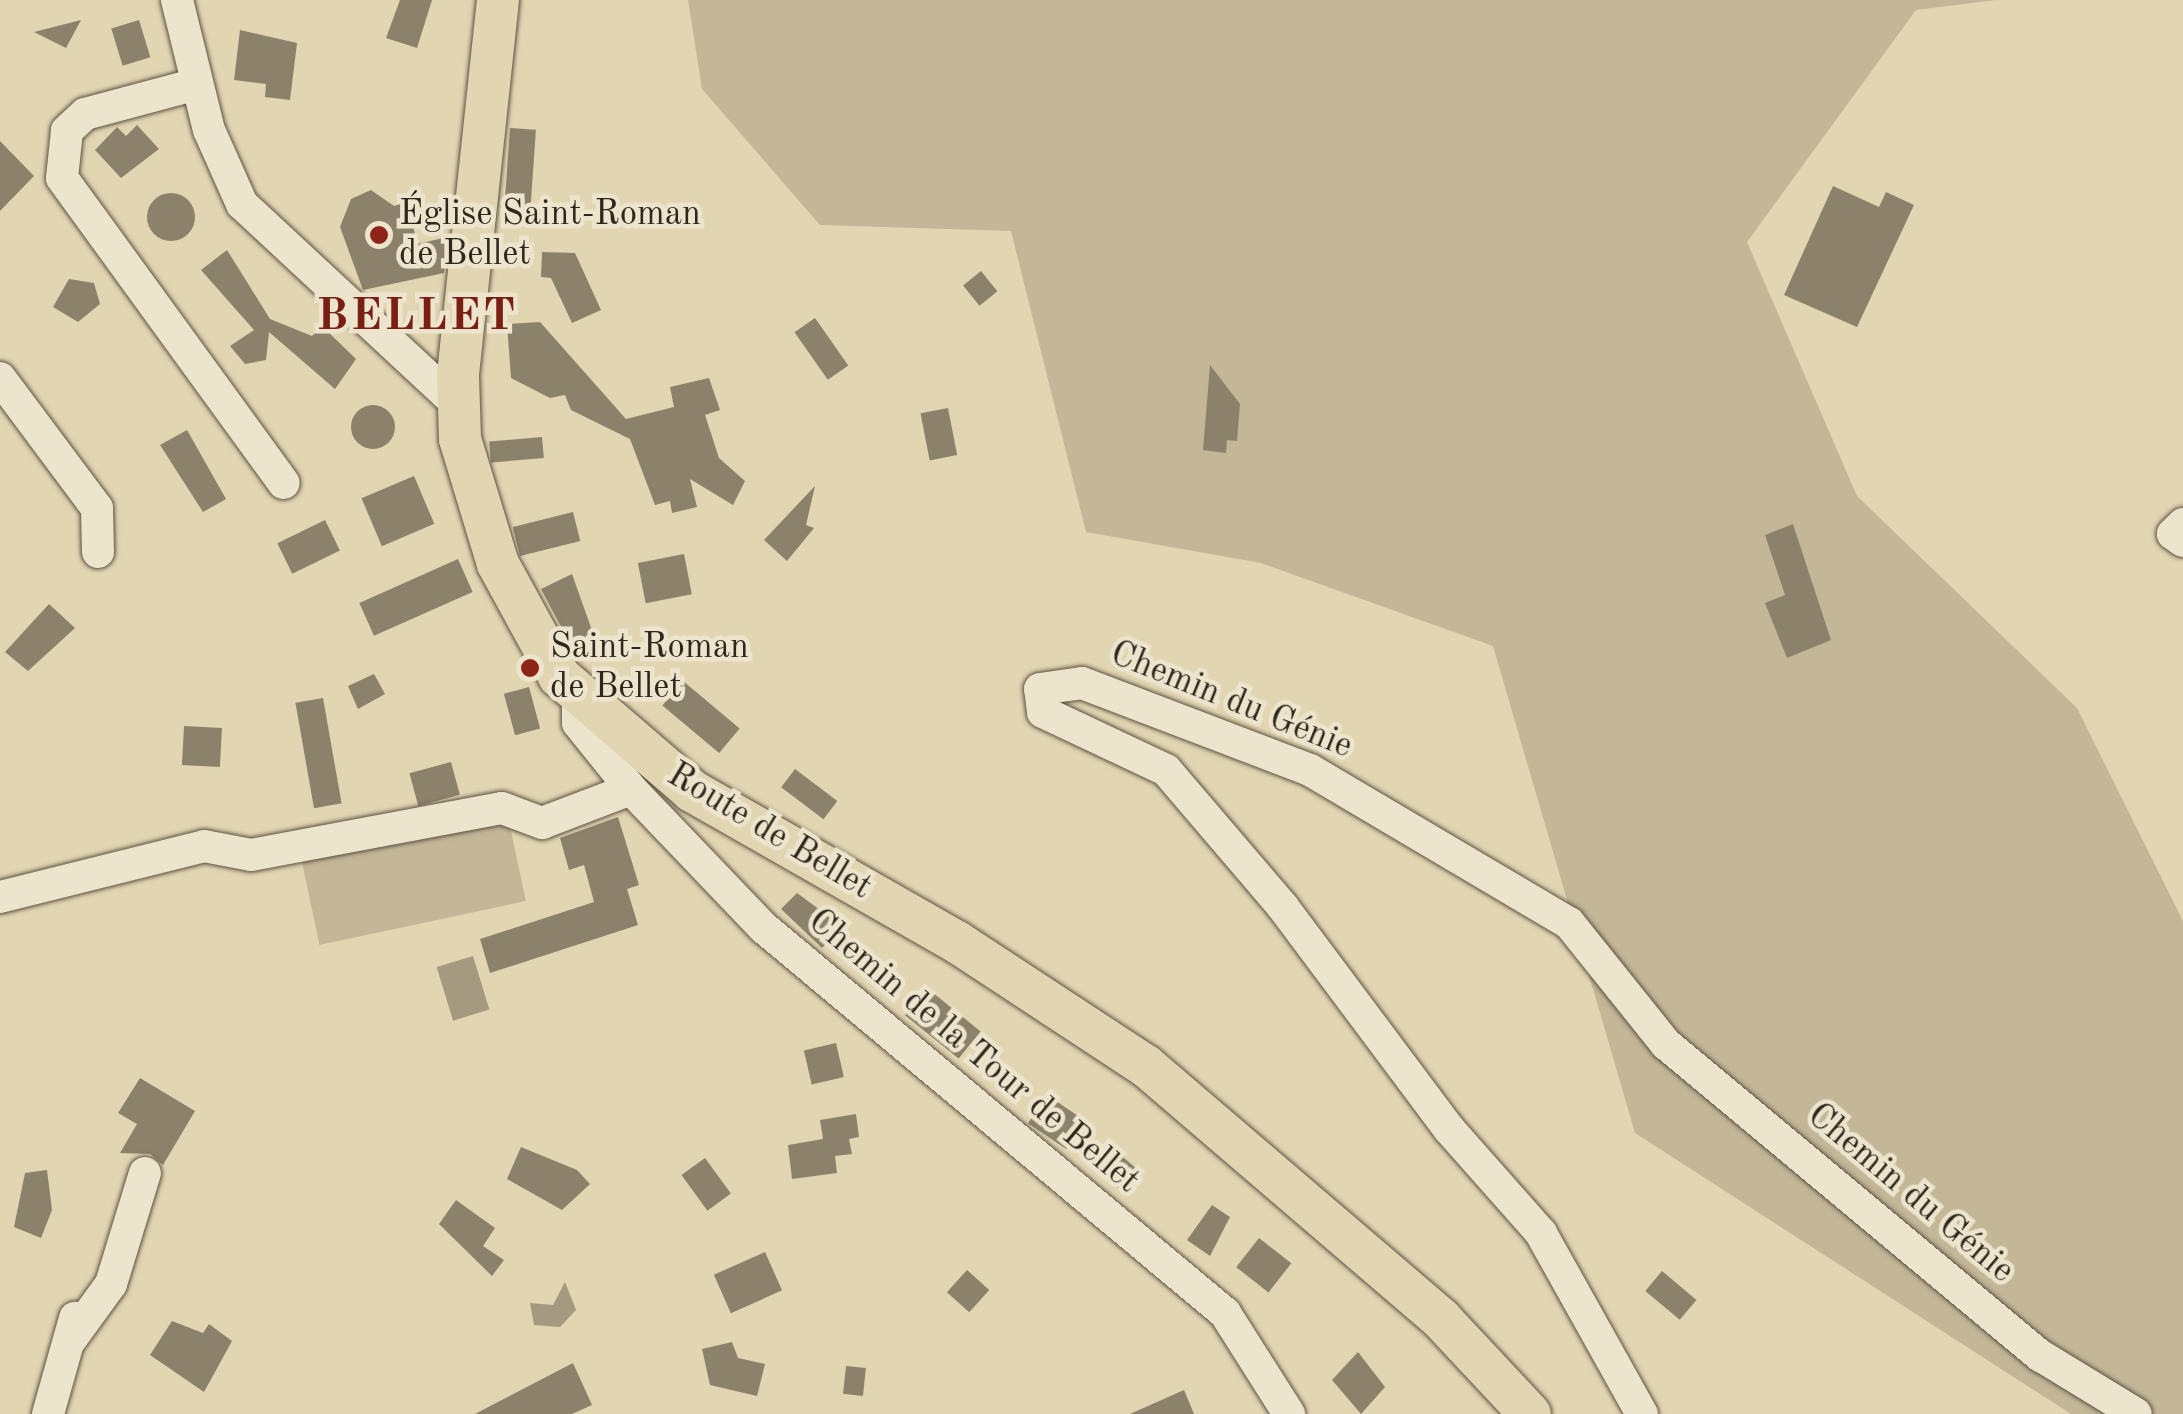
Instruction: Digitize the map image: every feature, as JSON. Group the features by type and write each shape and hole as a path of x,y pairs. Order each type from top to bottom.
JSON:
{"main road":[{"name":"Route de Bellet","path":"498,0 458,406 498,564 578,698 692,791 1131,1054 1440,1320 1530,1414"}],"street":[{"path":"177,0 197,84 242,204 458,406"},
{"path":"197,84 85,114 67,131 62,178 284,482"},
{"path":"0,378 97,508 98,552"},
{"path":"2183,524 2173,534 2183,541"},
{"name":"Chemin du Génie","path":"1642,1414 1541,1232 1449,1129 1283,907 1166,770 1043,712 1040,689 1082,683 1310,770 1555,914 1666,1044 2041,1356 2136,1414"},
{"name":"Chemin de la Tour de Bellet","path":"578,698 578,722 631,789 764,928 1225,1313 1289,1414"},
{"path":"0,897 204,846 251,855 502,808 542,824 631,789"},
{"path":"48,1414 73,1326 111,1284 146,1173"}],"shaded area":[{"path":"688,0 1996,0 1916,10 1747,242 1857,496 2077,708 2183,921 2183,1414 2071,1414 1635,1133 1493,646 1261,563 1086,532 1011,231 820,225 702,89"},
{"path":"507,812 526,901 320,945 301,856"},
{"path":"473,956 489,1010 453,1021 437,967"},
{"path":"565,1282 576,1310 560,1327 534,1325 530,1303 553,1305"}],"building":[{"path":"400,0 432,0 417,48 386,38"},
{"path":"81,20 66,48 34,32"},
{"path":"139,20 150,57 123,66 111,28"},
{"path":"240,30 297,43 290,100 265,97 266,84 234,80"},
{"path":"137,125 159,149 121,178 95,150 117,127 126,136"},
{"path":"510,128 536,130 530,214 504,212"},
{"path":"0,141 34,176 0,211"},
{"path":"1833,186 1879,207 1886,192 1914,205 1857,327 1784,295"},
{"name":"Église Saint-Roman de Bellet","path":"371,190 394,206 408,202 417,244 448,237 444,273 363,290 340,227 351,199"},
{"path":"171,193 188,200 195,217 188,234 171,241 154,234 147,217 154,200"},
{"path":"227,250 270,319 312,336 322,326 356,359 335,389 269,332 266,360 245,364 230,346 254,330 201,270"},
{"path":"542,252 575,253 601,310 572,323 551,278 541,277"},
{"path":"981,271 997,291 979,306 963,285"},
{"path":"69,279 94,283 100,304 78,322 53,307"},
{"path":"815,318 848,366 828,380 795,332"},
{"path":"540,322 626,419 674,407 670,387 709,378 720,410 705,415 719,458 745,481 733,505 690,479 697,507 672,513 670,501 655,505 630,439 571,410 565,395 550,398 511,378 507,324"},
{"path":"1210,365 1240,404 1237,441 1227,440 1226,453 1203,450"},
{"path":"373,405 389,411 395,427 389,443 373,449 357,443 351,427 357,411"},
{"path":"948,408 957,455 930,460 921,413"},
{"path":"187,430 226,499 203,512 160,445"},
{"path":"542,437 544,458 491,463 489,442"},
{"path":"414,476 434,524 382,546 362,498"},
{"path":"815,486 806,525 814,528 787,561 764,540"},
{"path":"573,512 580,541 520,556 513,527"},
{"path":"325,520 340,551 292,574 277,543"},
{"path":"1793,524 1831,640 1787,658 1765,603 1785,595 1765,535"},
{"path":"684,554 692,594 646,603 638,563"},
{"path":"458,559 473,592 374,636 359,603"},
{"path":"572,574 594,636 572,647 541,589"},
{"path":"49,604 75,628 28,671 5,652"},
{"path":"374,674 385,694 358,709 348,686"},
{"path":"683,681 740,729 719,753 662,706"},
{"path":"529,687 540,729 515,735 504,694"},
{"path":"323,698 342,803 314,808 295,703"},
{"path":"184,726 222,728 220,767 182,765"},
{"path":"451,762 460,795 418,806 409,773"},
{"path":"795,769 837,801 823,819 781,787"},
{"path":"618,817 639,885 627,889 638,925 490,973 480,939 594,902 584,865 569,870 560,838"},
{"path":"797,893 843,927 822,948 781,909"},
{"path":"927,988 981,1031 959,1059 905,1015"},
{"path":"836,1043 844,1077 812,1085 804,1050"},
{"path":"140,1078 195,1111 163,1165 150,1154 120,1153 137,1124 118,1113"},
{"path":"1047,1095 1085,1121 1066,1149 1028,1123"},
{"path":"856,1114 859,1137 849,1139 852,1154 835,1156 837,1173 792,1179 788,1145 823,1139 820,1120"},
{"path":"521,1147 577,1170 590,1184 562,1210 507,1179"},
{"path":"1116,1151 1137,1169 1120,1189 1099,1171"},
{"path":"705,1158 731,1194 707,1211 682,1175"},
{"path":"47,1170 52,1210 41,1238 14,1227 25,1173"},
{"path":"456,1200 495,1228 483,1246 504,1260 492,1276 439,1224"},
{"path":"1212,1205 1230,1217 1210,1256 1187,1240"},
{"path":"1259,1238 1291,1263 1269,1292 1236,1267"},
{"path":"765,1252 782,1290 731,1313 714,1275"},
{"path":"967,1270 989,1290 969,1312 947,1292"},
{"path":"1662,1271 1696,1300 1680,1320 1645,1291"},
{"path":"172,1321 203,1333 209,1324 232,1341 204,1392 150,1355"},
{"path":"732,1342 738,1358 765,1364 757,1396 710,1385 702,1349"},
{"path":"1358,1352 1385,1387 1361,1414 1332,1380"},
{"path":"573,1363 592,1405 572,1414 475,1414"},
{"path":"846,1366 866,1368 863,1396 843,1394"},
{"path":"1184,1390 1194,1414 1130,1414"}],"place":[{"name":"Église Saint-Roman de Bellet","path":"379,235"},
{"name":"Saint-Roman de Bellet","path":"530,668"}],"district":[{"name":"BELLET","path":"417,318"}]}
